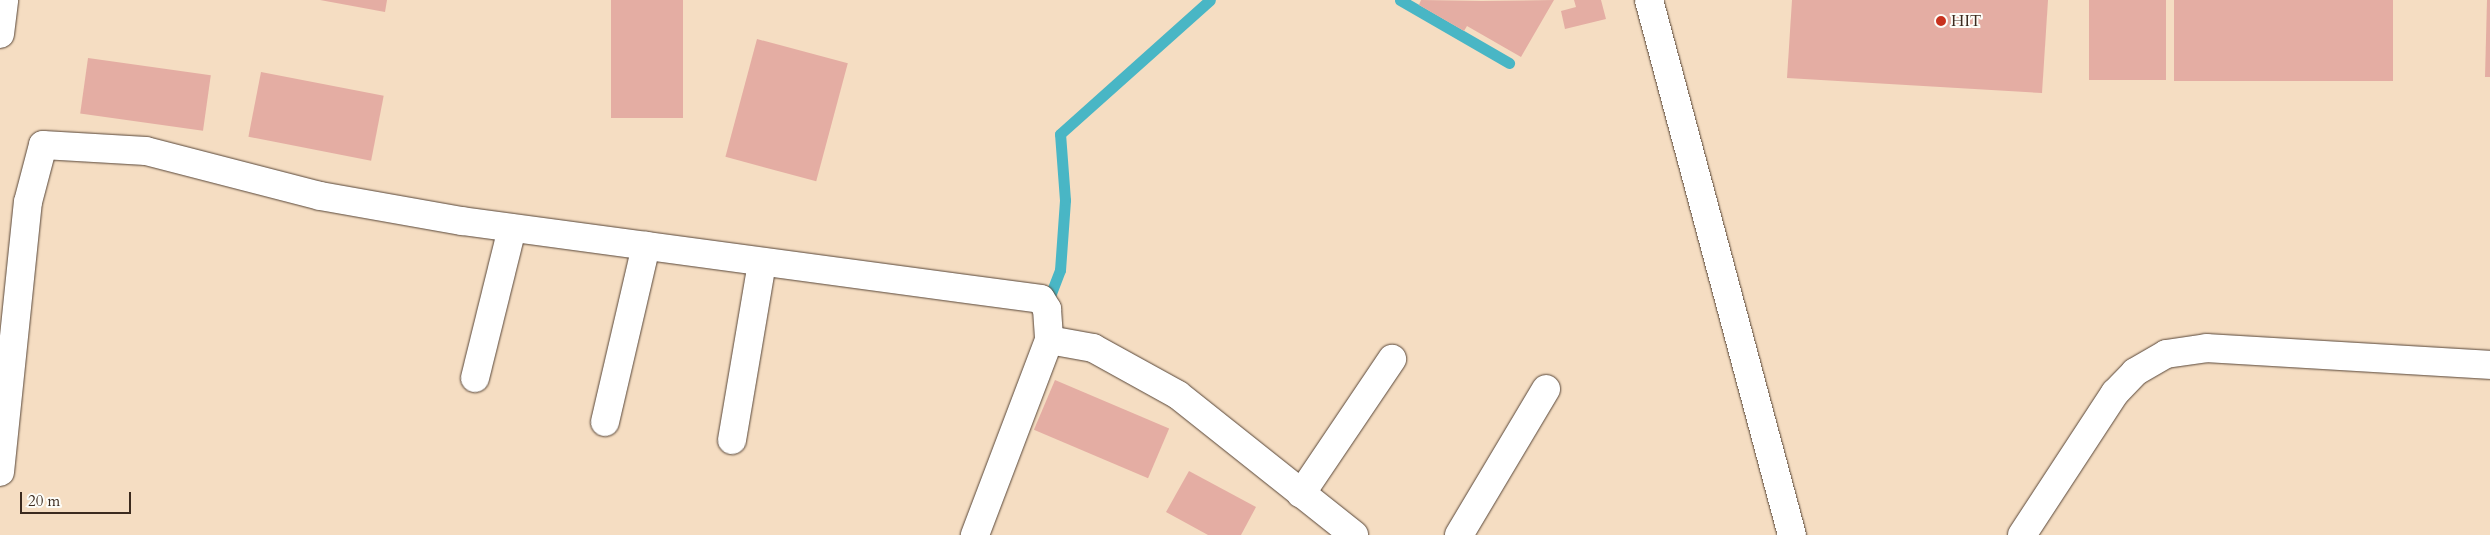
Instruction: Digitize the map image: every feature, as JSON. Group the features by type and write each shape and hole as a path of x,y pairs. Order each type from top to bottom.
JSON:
{"street":[{"path":"0,34 4,0"},
{"path":"1649,0 1792,535"},
{"path":"0,472 28,202 43,145 146,151 320,196 512,228 1041,299 1047,309 1049,340 975,535"},
{"path":"475,378 512,228"},
{"path":"605,422 646,246"},
{"path":"732,440 762,263"},
{"path":"1049,340 1093,348 1178,395 1354,535"},
{"path":"2022,535 2115,393 2135,372 2166,354 2207,348 2490,365"},
{"path":"1301,494 1392,360"},
{"path":"1459,535 1546,389"}],"building":[{"path":"320,0 387,0 385,12"},
{"path":"611,0 683,0 683,118 611,118"},
{"path":"1421,0 1554,0 1521,57 1467,26 1464,31 1419,5"},
{"path":"1574,0 1601,0 1606,19 1565,29 1561,11 1576,7"},
{"path":"1792,0 2048,0 2042,93 1787,78"},
{"path":"2089,0 2166,0 2166,80 2089,80"},
{"path":"2174,0 2393,0 2393,81 2174,81"},
{"path":"2487,0 2490,0 2490,77 2485,77"},
{"path":"757,39 848,63 816,181 725,157"},
{"path":"88,58 211,75 203,131 80,113"},
{"path":"261,72 384,96 371,161 248,137"},
{"path":"1055,380 1169,428 1148,478 1034,430"},
{"path":"1189,471 1256,507 1241,535 1208,535 1166,512"}],"waterway":[{"path":"1050,296 1060,270 1065,200 1060,134 1210,0"},
{"path":"1400,0 1509,63"}],"place":[{"name":"HIT","path":"1941,21"}]}
